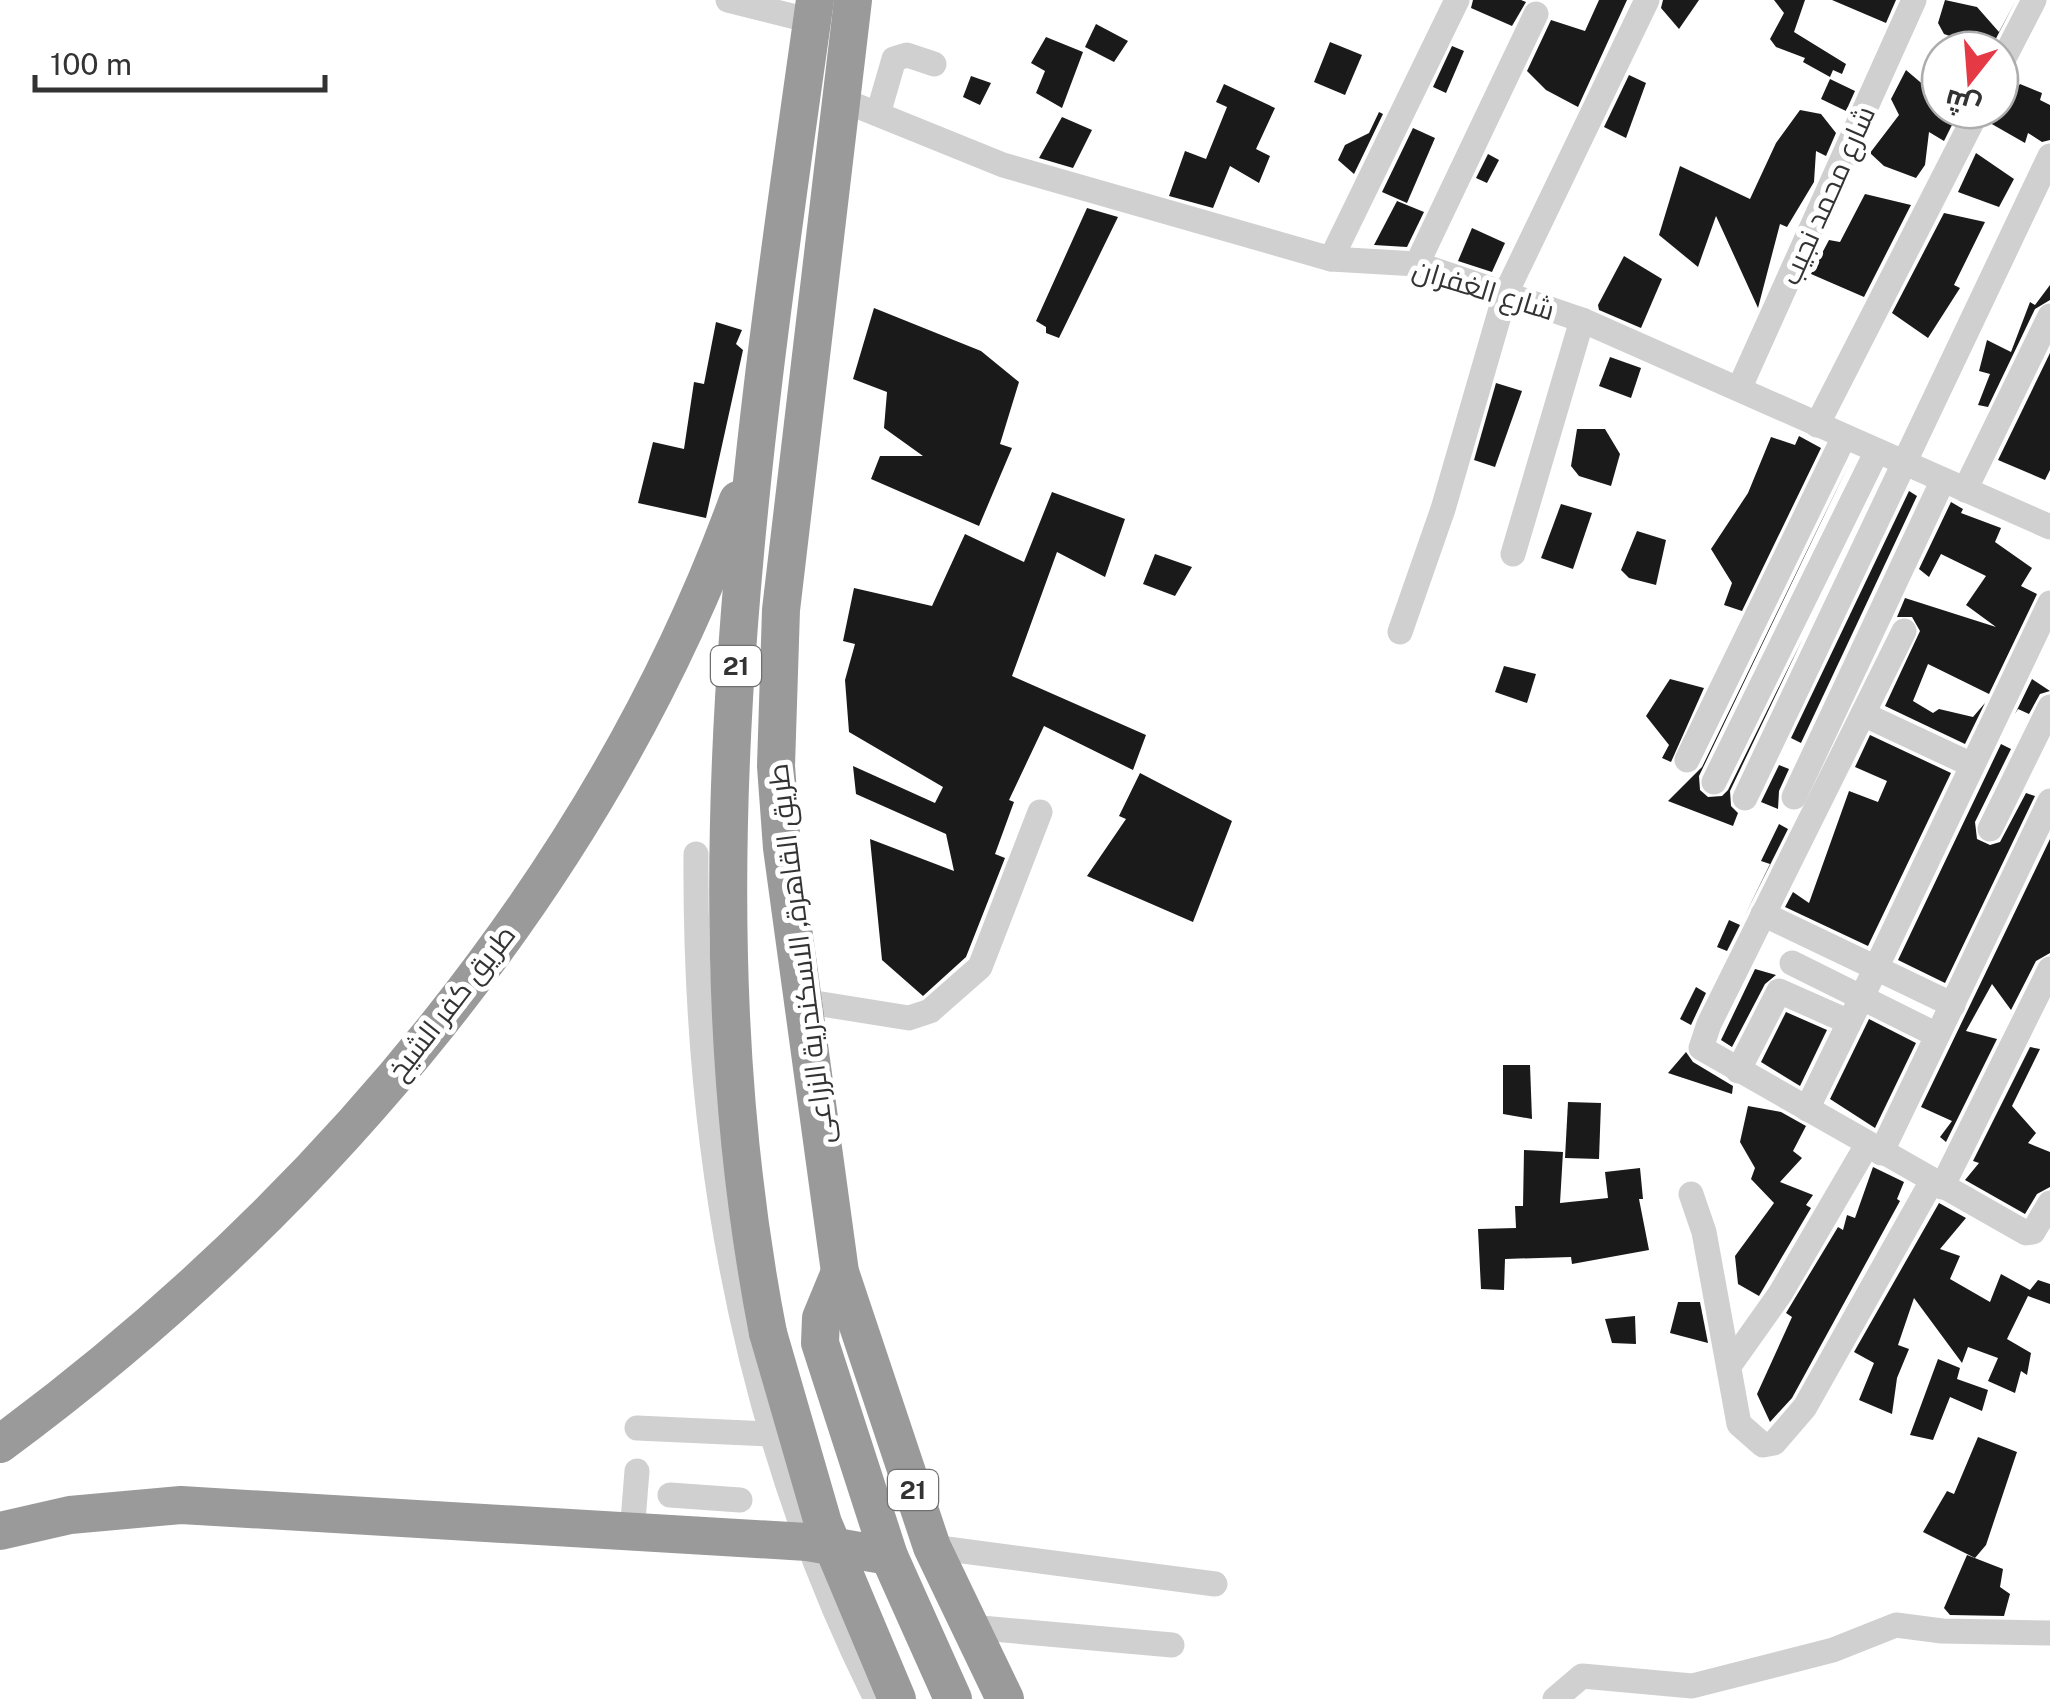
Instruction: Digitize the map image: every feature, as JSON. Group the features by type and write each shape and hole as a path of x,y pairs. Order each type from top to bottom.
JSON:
{"highway":[{"name":"طريق القاهرة, الاسكندرية الزراعى","path":"853,0 781,610 776,688 782,848 840,1272 932,1547 1005,1699"},
{"name":"طريق القاهرة, الاسكندرية الزراعى","path":"813,11 756,451 734,692 726,910 735,1124 747,1229 768,1332 824,1523 896,1699"},
{"name":"طريق كفر الشيخ","path":"0,1444 182,1298 287,1196 385,1088 475,972 564,852 641,725 705,591 756,451"},
{"path":"840,1272 824,1306 820,1343 888,1556 953,1699"},
{"path":"0,1531 70,1515 180,1506 806,1542 888,1556"}],"street":[{"path":"728,0 813,11"},
{"path":"1331,259 1457,0"},
{"path":"1400,632 1443,509 1505,295 1646,0"},
{"name":"شارع محمد نجيب","path":"1739,390 1914,0"},
{"path":"2019,30 2034,0"},
{"path":"1417,264 1536,14"},
{"path":"878,114 894,59 907,55 934,64"},
{"name":"شارع الغفران","path":"840,98 1003,165 1331,259 1417,264 1582,320 1954,485 2047,518"},
{"path":"1817,425 1968,130"},
{"path":"1744,798 2050,156"},
{"path":"1794,797 1954,485 2050,316"},
{"path":"1513,554 1582,320"},
{"path":"1687,760 1844,437"},
{"path":"1714,782 1877,451"},
{"path":"1807,1109 2050,603"},
{"path":"1904,631 1700,1042 1711,1056 2026,1234 2033,1232 2050,1203"},
{"path":"1990,829 2050,707"},
{"path":"1863,714 1972,765"},
{"path":"1729,1366 1874,1149 1953,1005 2050,801"},
{"path":"803,1001 909,1018 930,1011 980,967 1040,812"},
{"path":"696,854 700,1050 725,1244 771,1434 806,1542 876,1699"},
{"path":"1763,914 1953,1005"},
{"path":"1792,963 1937,1036"},
{"path":"1691,1194 1704,1232 1739,1424 1754,1440 1774,1443 1805,1407 1937,1184 2050,969"},
{"path":"1738,1071 1780,991 1849,1022"},
{"path":"637,1428 771,1434"},
{"path":"632,1533 637,1471"},
{"path":"670,1495 740,1500"},
{"path":"707,1497 707,1537"},
{"path":"932,1547 1215,1584"},
{"path":"1555,1699 1582,1676 1692,1686 1832,1650 1896,1624 1942,1631 2050,1632"},
{"path":"970,1627 1172,1645"}],"building":[{"path":"1473,0 1526,2 1512,26 1471,8"},
{"path":"1599,0 1627,0 1578,107 1546,90 1527,71 1551,20 1585,31"},
{"path":"1663,0 1699,0 1679,29 1661,8"},
{"path":"1774,0 1805,0 1794,32 1846,64 1842,74 1833,70 1830,77 1803,62 1805,58 1776,47 1770,39 1784,13"},
{"path":"1832,0 1896,0 1886,23"},
{"path":"1945,0 1977,7 1997,30 1942,30 1938,23"},
{"path":"1096,24 1128,41 1114,62 1085,47"},
{"path":"1046,37 1083,52 1062,108 1036,93 1045,71 1031,63"},
{"path":"1330,42 1362,55 1345,95 1314,82"},
{"path":"1452,46 1464,51 1446,93 1433,87"},
{"path":"1906,70 1920,82 1920,130 1950,130 1944,141 1929,132 1925,165 1916,178 1884,166 1870,153 1899,115 1891,99"},
{"path":"1629,75 1646,83 1626,138 1604,127"},
{"path":"971,76 991,83 980,105 963,97"},
{"path":"1830,79 1855,91 1846,111 1821,99"},
{"path":"1224,84 1275,108 1256,149 1270,156 1259,183 1230,166 1213,208 1169,196 1185,151 1206,159 1227,107 1216,102"},
{"path":"2020,84 2042,93 2040,100 2050,105 2050,140 2042,142 2028,133 2025,143 2002,130 2020,130"},
{"path":"1800,110 1821,114 1836,133 1826,156 1816,151 1814,182 1787,227 1780,224 1758,308 1716,216 1698,267 1659,235 1680,166 1750,199 1776,143"},
{"path":"1379,112 1383,114 1354,174 1338,160 1345,145 1369,133"},
{"path":"1062,117 1092,130 1073,168 1039,158"},
{"path":"1413,128 1435,138 1407,203 1382,192"},
{"path":"1976,153 2014,179 1999,207 1958,192"},
{"path":"1488,154 1499,160 1487,183 1476,178"},
{"path":"1865,194 1911,205 1864,297 1811,274 1829,240 1840,242"},
{"path":"1397,201 1424,212 1407,247 1374,245"},
{"path":"1087,208 1118,217 1059,338 1046,333 1046,327 1036,321"},
{"path":"1944,213 1985,222 1954,285 1960,288 1928,338 1892,313"},
{"path":"1472,228 1505,243 1492,272 1458,261"},
{"path":"1624,256 1662,279 1641,328 1599,310 1598,305"},
{"path":"2050,285 2050,300 2035,309 1988,407 1978,405 1990,374 1979,371 1987,340 2011,352 2030,302 2035,305"},
{"path":"874,308 981,351 1019,382 1000,444 1012,448 979,526 871,479 880,456 923,456 884,428 887,392 853,379"},
{"path":"716,322 742,330 736,344 743,350 706,518 638,503 653,442 684,449 694,382 704,384"},
{"path":"2050,353 2050,470 2045,480 1998,460"},
{"path":"1610,357 1641,368 1631,398 1599,386"},
{"path":"1496,383 1522,391 1495,467 1474,460"},
{"path":"1577,429 1605,429 1620,454 1611,486 1579,476 1571,466"},
{"path":"1799,436 1821,448 1742,611 1724,605 1732,583 1711,549 1748,493 1771,437 1795,445"},
{"path":"1850,462 1699,776 1700,790 1708,797 1722,796 1728,790 1803,638 1730,791 1731,806 1738,813 1733,826 1668,801 1702,767"},
{"path":"1909,491 1917,496 1801,743 1791,738"},
{"path":"1052,492 1125,519 1105,577 1057,552 1012,676 1146,735 1133,770 1044,726 1009,800 1014,802 995,854 1005,858 966,957 923,996 882,960 870,839 954,871 946,834 856,794 853,766 935,803 943,787 849,732 845,680 855,644 843,641 854,588 932,606 965,534 1024,562"},
{"path":"1951,502 1963,509 1961,513 2001,528 1995,542 2032,568 2021,586 2037,594 1989,694 1928,664 1913,701 1933,713 1939,709 1973,717 1985,703 1965,744 1885,706 1920,631 1912,617 1897,617 1905,598 1996,627 1966,605 1986,576 1941,554 1929,577 1919,569"},
{"path":"1561,504 1592,513 1573,569 1541,558"},
{"path":"1637,531 1666,540 1656,585 1629,578 1621,570"},
{"path":"1155,554 1192,567 1175,596 1143,584"},
{"path":"1504,666 1536,674 1527,703 1495,692"},
{"path":"1670,679 1704,688 1671,762 1662,758 1669,745 1646,716"},
{"path":"2032,679 2050,691 2040,694 2029,714 2018,709 2015,714"},
{"path":"1870,735 1951,773 1868,946 1785,907 1793,892 1809,903 1849,791 1878,802 1887,781 1855,767"},
{"path":"2001,744 2011,749 1975,822 1977,839 1990,845 2000,842 2026,793 2035,796 1945,983 1898,960"},
{"path":"1779,765 1789,769 1779,791 1778,809 1761,802"},
{"path":"1140,773 1232,821 1193,922 1087,876 1126,819 1119,816"},
{"path":"1779,824 1788,829 1744,917 1770,864 1761,861"},
{"path":"2050,839 2050,953 2036,961 2011,1010 1992,984 1966,1031 1997,1039 1946,1142 1940,1137 1952,1121 1921,1107"},
{"path":"1729,920 1740,925 1727,951 1717,947"},
{"path":"1755,969 1776,975 1765,984 1732,1047 1721,1040"},
{"path":"1696,987 1706,993 1691,1025 1680,1019"},
{"path":"1786,1012 1827,1030 1800,1086 1761,1062"},
{"path":"1869,1019 1916,1043 1875,1128 1830,1099"},
{"path":"2030,1047 2040,1049 2012,1106 2036,1133 2028,1143 2050,1152 2050,1187 2037,1194 2025,1214 1965,1180 1979,1163 1973,1161"},
{"path":"1686,1052 1693,1062 1733,1086 1732,1094 1668,1073"},
{"path":"1503,1065 1530,1065 1532,1119 1503,1114"},
{"path":"1568,1102 1601,1103 1599,1159 1565,1158"},
{"path":"1748,1106 1781,1112 1806,1126 1793,1151 1802,1158 1780,1182 1813,1195 1806,1205 1811,1208 1759,1296 1738,1284 1735,1256 1774,1203 1751,1179 1755,1168 1740,1142"},
{"path":"1524,1150 1563,1152 1560,1203 1608,1198 1605,1172 1640,1168 1643,1199 1639,1199 1649,1250 1572,1264 1571,1257 1505,1259 1504,1290 1481,1289 1478,1229 1516,1228 1515,1206 1523,1206"},
{"path":"1873,1167 1904,1182 1897,1199 1900,1201 1792,1398 1770,1422 1757,1394 1792,1317 1786,1313 1838,1227 1843,1230 1847,1215 1855,1218"},
{"path":"1939,1203 1966,1218 1940,1249 1960,1256 1950,1279 1990,1302 2001,1274 2030,1290 2038,1280 2050,1284 2050,1304 2028,1296 2007,1339 2031,1353 2027,1375 2021,1371 2015,1393 1988,1381 1998,1358 1968,1347 1962,1363 1914,1298 1898,1345 1909,1349 1897,1378 1892,1414 1859,1400 1874,1363 1854,1352"},
{"path":"1678,1302 1700,1302 1708,1343 1670,1333"},
{"path":"1635,1316 1636,1344 1612,1343 1605,1319"},
{"path":"1938,1359 1960,1368 1957,1379 1988,1390 1982,1411 1950,1397 1933,1440 1910,1435"},
{"path":"1978,1437 2017,1452 1986,1545 1975,1558 1923,1532 1947,1491 1954,1494"},
{"path":"1967,1555 2003,1569 2000,1587 2010,1594 2004,1616 1950,1615 1944,1608"}]}
